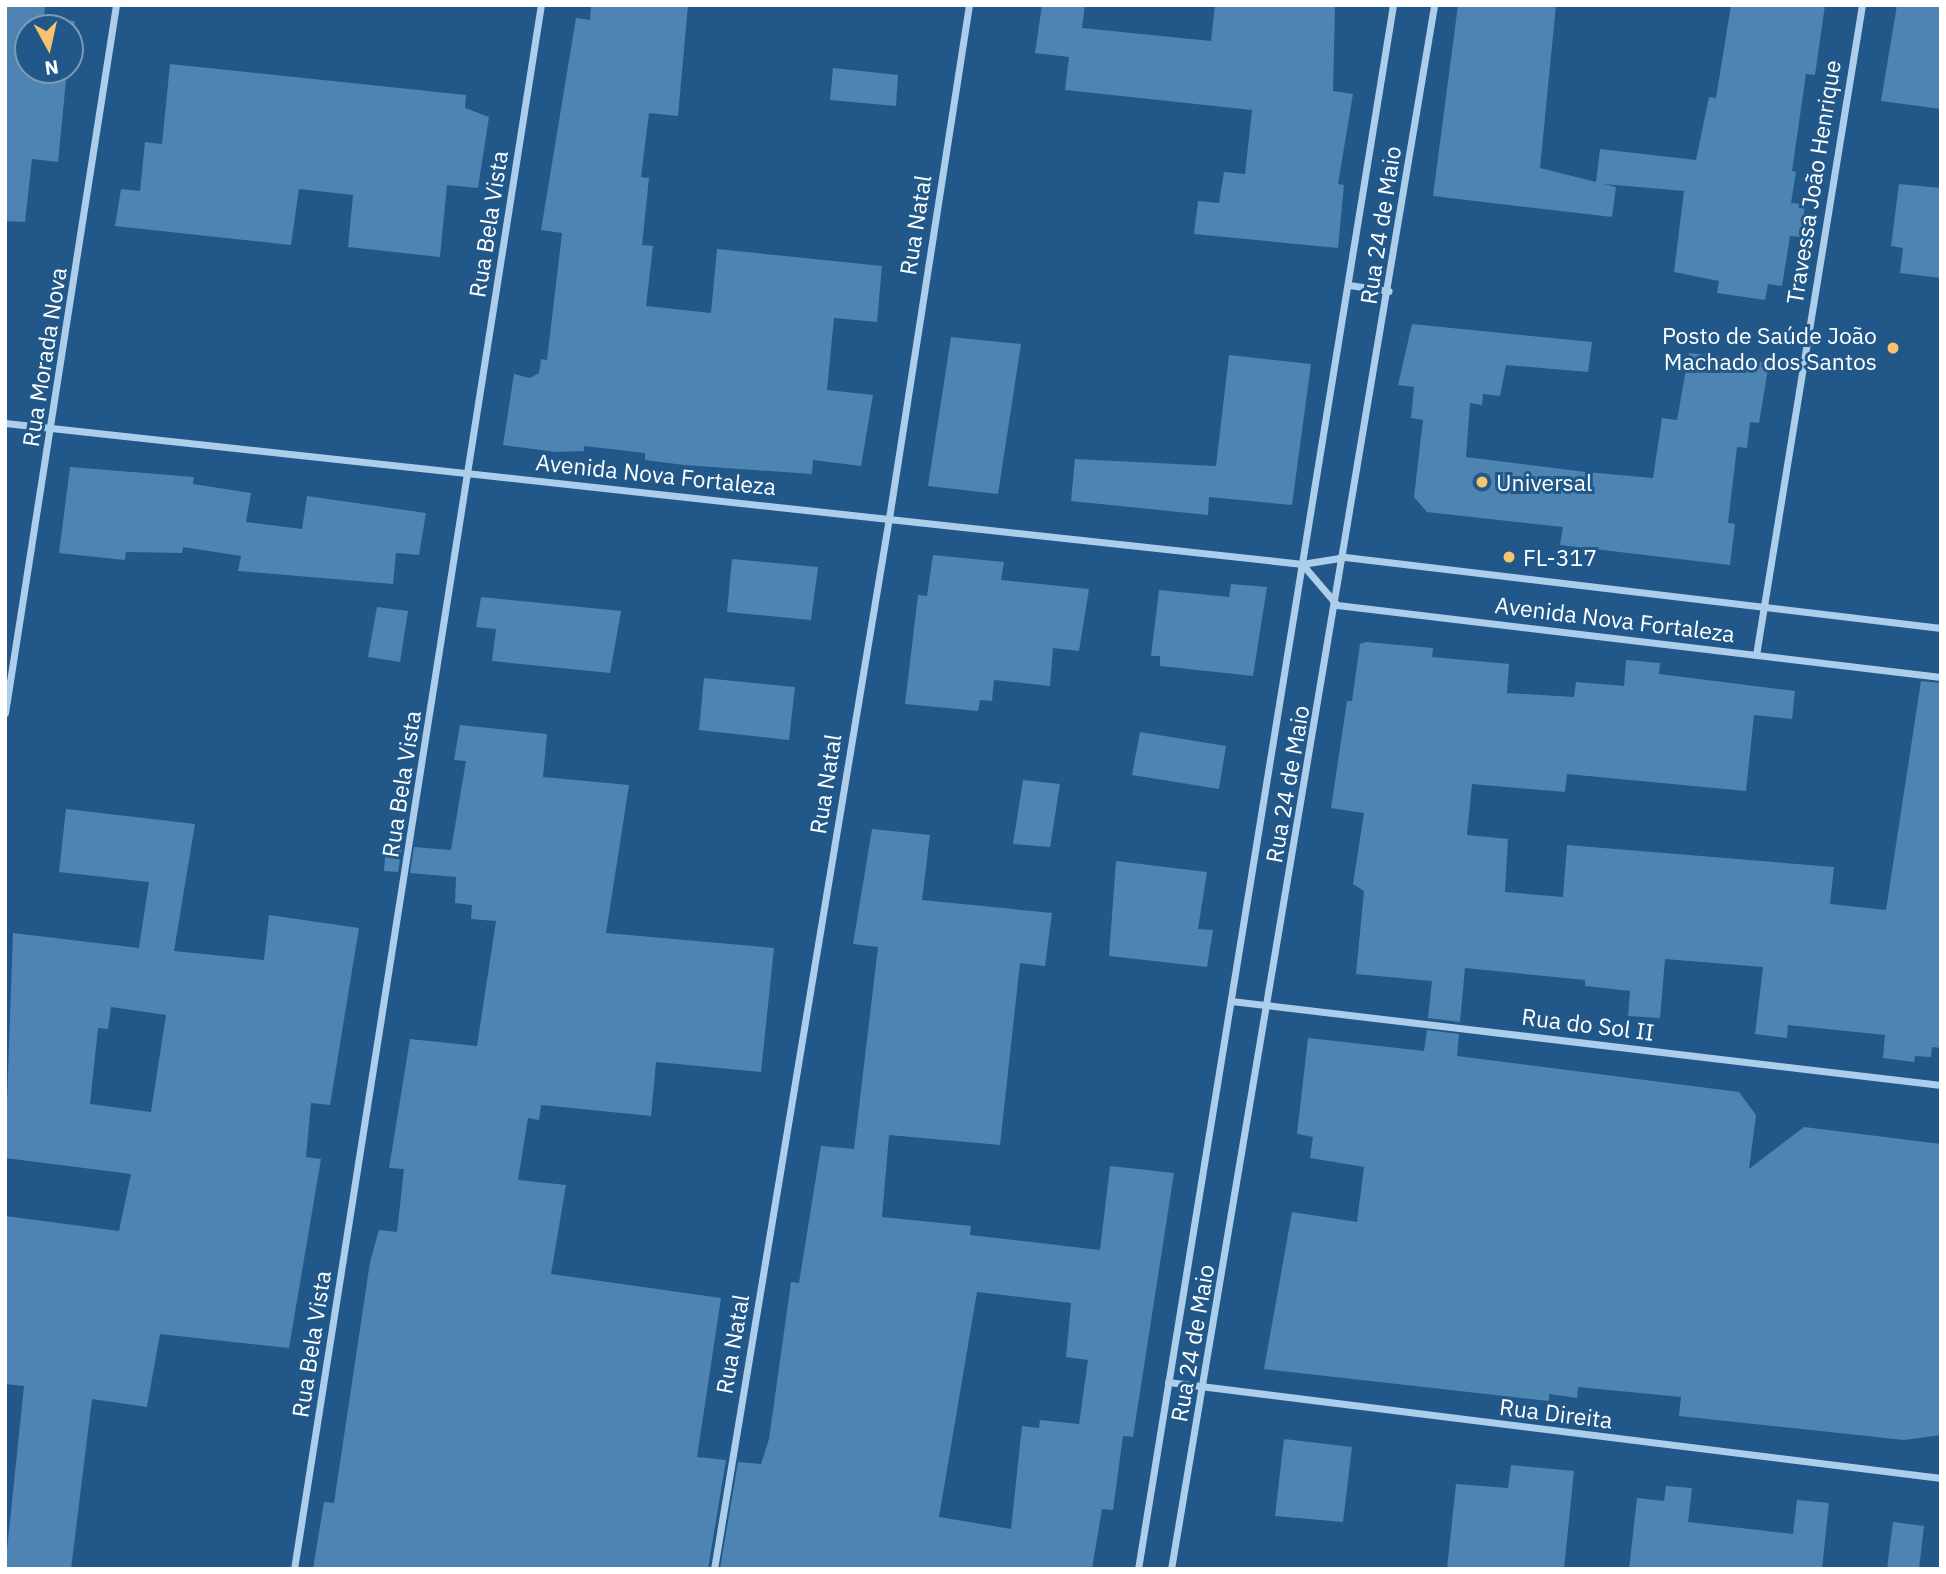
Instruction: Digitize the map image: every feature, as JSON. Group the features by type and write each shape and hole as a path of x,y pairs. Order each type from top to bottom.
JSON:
{"street":[{"name":"Rua Morada Nova","path":"5,713 53,427 116,5"},
{"name":"Rua Bela Vista","path":"294,1569 471,473 541,5"},
{"name":"Rua Natal","path":"714,1569 889,518 969,5"},
{"name":"Rua 24 de Maio","path":"1138,1569 1393,5"},
{"name":"Rua 24 de Maio","path":"1171,1569 1204,1391 1338,605 1434,5"},
{"name":"Travessa João Henrique","path":"1756,655 1862,5"},
{"path":"1349,285 1389,291"},
{"name":"Avenida Nova Fortaleza","path":"5,423 1302,564 1345,557 1941,628"},
{"path":"1302,564 1338,605"},
{"name":"Avenida Nova Fortaleza","path":"1338,605 1941,677"},
{"name":"Rua do Sol II","path":"1231,1001 1941,1085"},
{"name":"Rua Direita","path":"1168,1382 1204,1391 1941,1478"}],"building":[{"path":"5,5 45,5 44,14 14,14 14,84 66,84 58,162 32,159 25,222 5,221"},
{"path":"591,5 688,5 678,116 649,113 641,177 649,178 642,245 653,246 646,306 711,313 717,249 882,266 877,322 834,318 827,390 873,395 861,466 813,460 812,474 684,465 645,460 645,453 584,446 584,451 556,452 503,445 514,374 530,378 539,373 541,359 547,360 562,233 541,230 576,18 590,20"},
{"path":"1042,5 1085,5 1082,28 1211,41 1215,5 1335,5 1333,91 1353,94 1338,184 1344,185 1338,248 1194,234 1198,201 1219,203 1224,172 1245,174 1252,110 1065,90 1069,57 1035,53"},
{"path":"1458,5 1556,5 1540,168 1596,182 1600,149 1696,160 1709,97 1716,98 1731,5 1825,5 1815,75 1806,74 1792,171 1796,172 1791,203 1805,204 1801,237 1790,236 1782,286 1768,284 1765,300 1717,293 1719,281 1674,272 1684,191 1604,184 1616,187 1612,217 1433,196"},
{"path":"1897,5 1941,5 1941,109 1881,101"},
{"path":"170,64 466,95 465,108 489,117 478,188 447,185 440,257 348,247 353,195 299,189 291,245 115,226 121,189 140,191 145,142 162,144"},
{"path":"833,68 898,75 896,106 830,100"},
{"path":"1899,184 1941,188 1941,278 1900,273 1903,248 1891,246"},
{"path":"1412,324 1592,342 1588,372 1506,365 1500,396 1483,394 1482,405 1470,403 1466,457 1586,472 1653,478 1662,418 1677,420 1689,353 1769,363 1759,423 1750,422 1747,448 1737,447 1728,523 1735,524 1730,565 1560,545 1563,527 1427,512 1414,497 1423,420 1411,418 1414,387 1398,385"},
{"path":"951,337 1021,344 998,494 928,486"},
{"path":"1229,355 1311,364 1292,505 1209,497 1208,515 1071,501 1075,459 1216,466"},
{"path":"70,467 194,477 193,484 251,493 246,522 302,529 307,496 426,513 419,555 396,553 393,584 238,571 241,556 183,547 182,553 126,552 125,560 59,553"},
{"path":"933,555 1004,562 1001,580 1089,589 1079,651 1053,648 1050,686 994,680 992,701 980,700 978,711 905,704 918,595 927,596"},
{"path":"732,559 818,567 811,620 727,612"},
{"path":"1231,584 1267,587 1253,676 1160,666 1160,656 1151,656 1159,590 1229,597"},
{"path":"481,597 621,611 610,673 492,661 496,629 476,627"},
{"path":"377,607 408,611 400,662 368,657"},
{"path":"1366,642 1433,648 1432,657 1509,664 1507,693 1574,697 1576,682 1624,686 1626,660 1660,663 1659,674 1795,691 1792,719 1754,715 1746,791 1567,774 1565,792 1472,784 1467,835 1508,839 1505,892 1563,897 1567,845 1834,867 1830,904 1886,910 1921,681 1941,683 1941,1048 1932,1047 1931,1057 1915,1056 1914,1062 1883,1058 1885,1035 1788,1025 1787,1038 1755,1034 1763,967 1665,959 1660,1018 1628,1016 1630,991 1585,986 1585,980 1465,968 1460,1022 1428,1018 1432,981 1356,974 1364,891 1353,884 1364,813 1331,808 1347,701 1352,701 1360,644"},
{"path":"704,678 795,687 789,740 699,730"},
{"path":"460,725 547,734 543,777 629,785 606,933 774,948 761,1072 656,1062 651,1116 541,1105 539,1120 528,1118 518,1180 566,1185 551,1274 721,1298 697,1457 726,1460 708,1569 313,1569 324,1502 334,1503 370,1262 379,1230 397,1232 404,1169 389,1168 410,1039 477,1046 496,921 471,919 472,905 455,903 456,877 410,873 414,847 451,850 466,761 454,760"},
{"path":"1140,732 1226,746 1219,789 1132,775"},
{"path":"1023,780 1060,784 1050,847 1013,844"},
{"path":"66,809 195,824 174,951 264,960 269,915 359,928 330,1105 311,1103 306,1157 321,1159 289,1348 160,1334 147,1407 92,1399 71,1569 5,1569 24,1386 5,1384 5,1216 119,1231 131,1174 5,1158 13,933 139,948 149,882 59,872","holes":["111,1007 166,1015 151,1112 90,1104 98,1028 108,1029"]},
{"path":"872,829 930,835 922,900 1052,913 1045,966 1020,963 1000,1145 889,1135 882,1217 971,1226 970,1235 1100,1250 1110,1166 1174,1173 1133,1437 1123,1436 1113,1510 1102,1509 1092,1569 720,1569 738,1462 761,1464 769,1439 791,1282 799,1283 821,1146 854,1149 878,947 853,944","holes":["977,1292 1071,1303 1066,1357 1088,1360 1079,1424 1040,1420 1039,1428 1022,1426 1011,1529 939,1517"]},
{"path":"386,845 402,846 398,872 384,871"},
{"path":"1116,861 1207,872 1198,929 1213,930 1207,967 1109,956"},
{"path":"1427,1030 1459,1034 1457,1056 1739,1092 1756,1115 1749,1169 1804,1127 1941,1144 1941,1435 1904,1440 1679,1416 1681,1397 1578,1387 1577,1398 1549,1394 1549,1401 1264,1369 1292,1212 1357,1222 1364,1167 1310,1158 1313,1137 1297,1134 1308,1038 1424,1051"},
{"path":"1284,1439 1352,1447 1343,1522 1275,1516"},
{"path":"1511,1465 1574,1471 1564,1569 1447,1569 1456,1484 1508,1488"},
{"path":"1666,1486 1692,1488 1688,1522 1793,1534 1797,1500 1829,1503 1822,1569 1629,1569 1637,1498 1664,1501"},
{"path":"1893,1522 1924,1526 1919,1569 1887,1569"}],"place":[{"name":"Posto de Saúde João Machado dos Santos","path":"1893,348"},
{"name":"Universal","path":"1482,482"},
{"name":"FL-317","path":"1509,557"}]}
